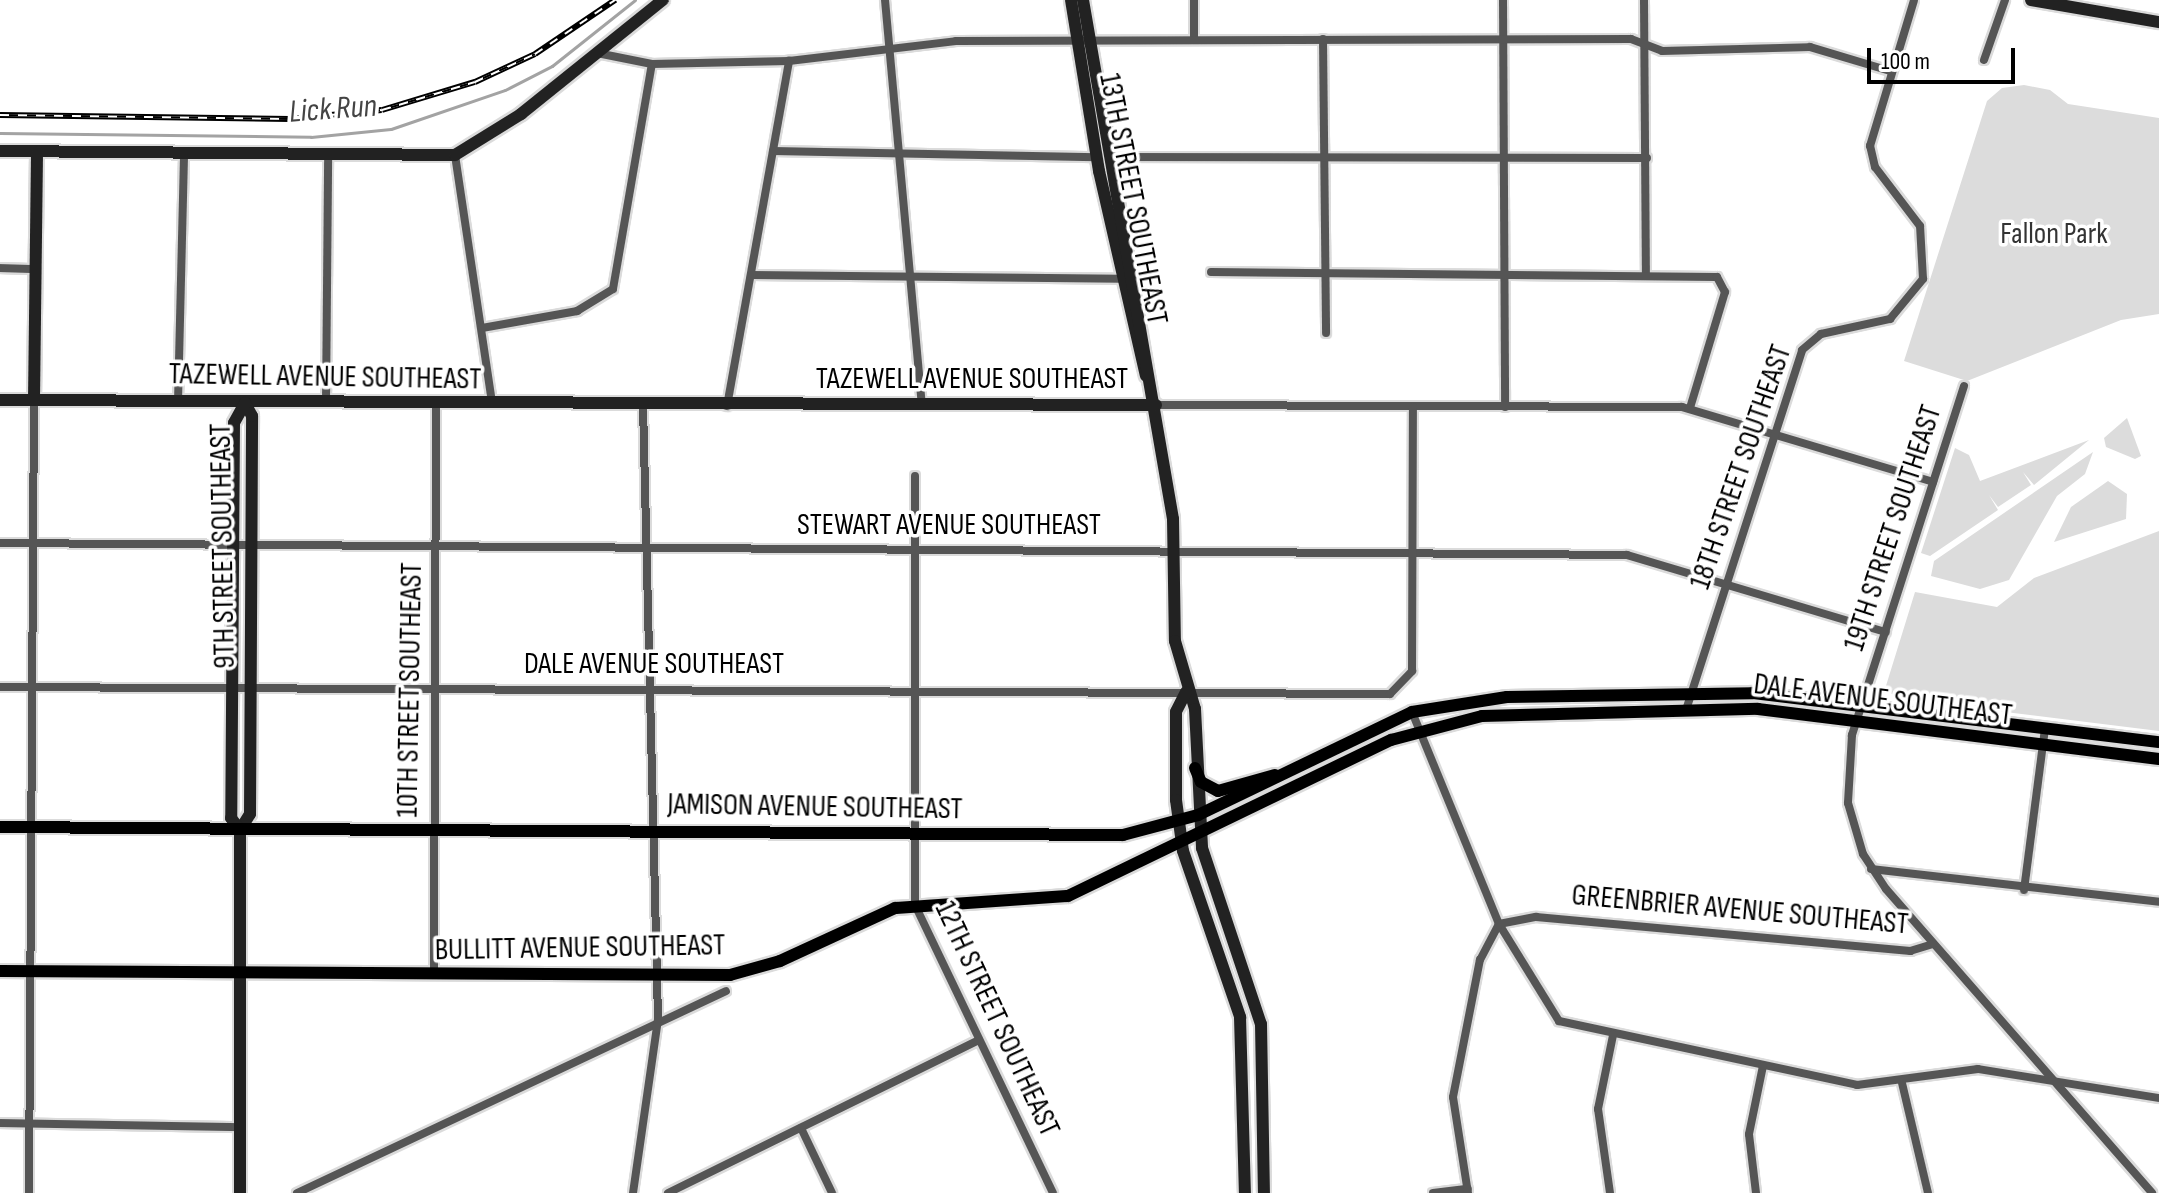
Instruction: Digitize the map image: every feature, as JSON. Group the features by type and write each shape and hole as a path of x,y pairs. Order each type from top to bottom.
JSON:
{"main road":[{"name":"DALE AVENUE SOUTHEAST","path":"1601,695 1691,692 1862,705 2159,742"},
{"name":"JAMISON AVENUE SOUTHEAST","path":"0,827 433,833 655,831 1123,835 1198,815 1412,712 1463,701 1601,695"},
{"name":"DALE AVENUE SOUTHEAST","path":"1419,729 1482,716 1686,710 1857,721 2159,759"},
{"path":"1182,842 1419,729"},
{"path":"1195,768 1201,782 1218,791 1283,775"},
{"name":"BULLITT AVENUE SOUTHEAST","path":"0,971 657,978 755,969 868,916 915,905 1068,896 1182,842"}],"street":[{"path":"0,151 455,155 482,143 663,0"},
{"path":"885,0 922,405"},
{"name":"13TH STREET SOUTHEAST","path":"1071,0 1156,405 1175,550 1175,641 1186,692 1195,709 1200,834 1261,1024 1264,1193"},
{"name":"13TH STREET SOUTHEAST","path":"1081,40 1083,0"},
{"path":"1194,0 1194,40"},
{"path":"1503,0 1505,407"},
{"path":"1644,0 1646,275"},
{"name":"18TH STREET SOUTHEAST","path":"1686,710 1773,432 1808,342 1890,319 1923,279 1920,226 1872,158 1870,135 1914,0"},
{"path":"1984,60 2005,0"},
{"path":"2031,0 2159,22"},
{"path":"1323,39 1326,333"},
{"path":"597,53 652,64 789,61 891,43 1503,40 1810,47 1890,71"},
{"path":"727,406 789,61"},
{"path":"482,328 591,307 613,289 652,64"},
{"path":"773,151 901,159 1647,158"},
{"path":"29,1193 28,971 37,152"},
{"path":"178,402 184,154"},
{"path":"455,155 492,405"},
{"path":"326,403 328,156"},
{"name":"13TH STREET SOUTHEAST","path":"1103,157 1121,279 1156,405"},
{"path":"0,268 35,269"},
{"path":"1211,272 1708,276 1724,284 1690,408"},
{"path":"751,275 1121,279"},
{"name":"19TH STREET SOUTHEAST","path":"1933,944 1871,869 1845,780 1857,721 1964,386"},
{"name":"TAZEWELL AVENUE SOUTHEAST","path":"0,400 492,405 1690,408 1933,482"},
{"name":"9TH STREET SOUTHEAST","path":"240,830 231,818 234,421 245,403"},
{"name":"9TH STREET SOUTHEAST","path":"240,1193 240,830 250,814 251,688 252,416 245,403"},
{"name":"10TH STREET SOUTHEAST","path":"434,975 436,404"},
{"path":"633,1193 658,1019 643,405"},
{"name":"DALE AVENUE SOUTHEAST","path":"0,687 1385,695 1404,686 1412,671 1413,407"},
{"name":"12TH STREET SOUTHEAST","path":"915,476 915,905 977,1041 1053,1193"},
{"name":"STEWART AVENUE SOUTHEAST","path":"0,543 1412,551 1645,556 1886,632"},
{"name":"13TH STREET SOUTHEAST","path":"1186,692 1176,712 1179,822 1182,842 1240,1017 1245,1193"},
{"path":"1412,712 1499,924 1551,1016 1613,1035 1857,1085 1902,1083 1965,1069 2159,1098"},
{"path":"2024,890 2045,728"},
{"path":"1871,869 2024,890 2159,902"},
{"name":"GREENBRIER AVENUE SOUTHEAST","path":"1499,924 1536,917 1910,951 1933,944 2152,1193"},
{"path":"1433,1193 1468,1191 1453,1097 1480,960 1499,924"},
{"path":"297,1193 658,1019 726,991"},
{"path":"1610,1193 1598,1109 1613,1035"},
{"path":"668,1193 977,1041"},
{"path":"1756,1193 1749,1134 1763,1066"},
{"path":"1902,1083 1928,1193"},
{"path":"0,1123 240,1127"},
{"path":"801,1128 832,1193"}],"green space":[{"name":"Fallon Park","path":"2024,85 2050,90 2068,104 2159,118 2159,314 2121,320 1967,381 1904,361 1987,101 2002,88"},
{"path":"2127,418 2141,456 2135,459 2106,447 2104,438"},
{"path":"2089,440 2034,485 2023,472 2031,485 1998,507 1989,495 1998,510 1930,556 1921,553 1955,448 1969,455 1980,481"},
{"path":"2093,452 2085,474 2057,496 2009,580 1980,589 1931,576 1934,561"},
{"path":"2108,481 2127,494 2126,519 2054,542 2071,507"},
{"path":"2159,531 2159,731 1899,699 1885,689 1915,592 1997,607 2034,578"}],"waterway":[{"name":"Lick Run","path":"0,133 311,137 391,129 505,90 552,66 635,0"}],"railway":[{"path":"0,115 290,119 382,110 475,82 535,54 615,0"}]}
